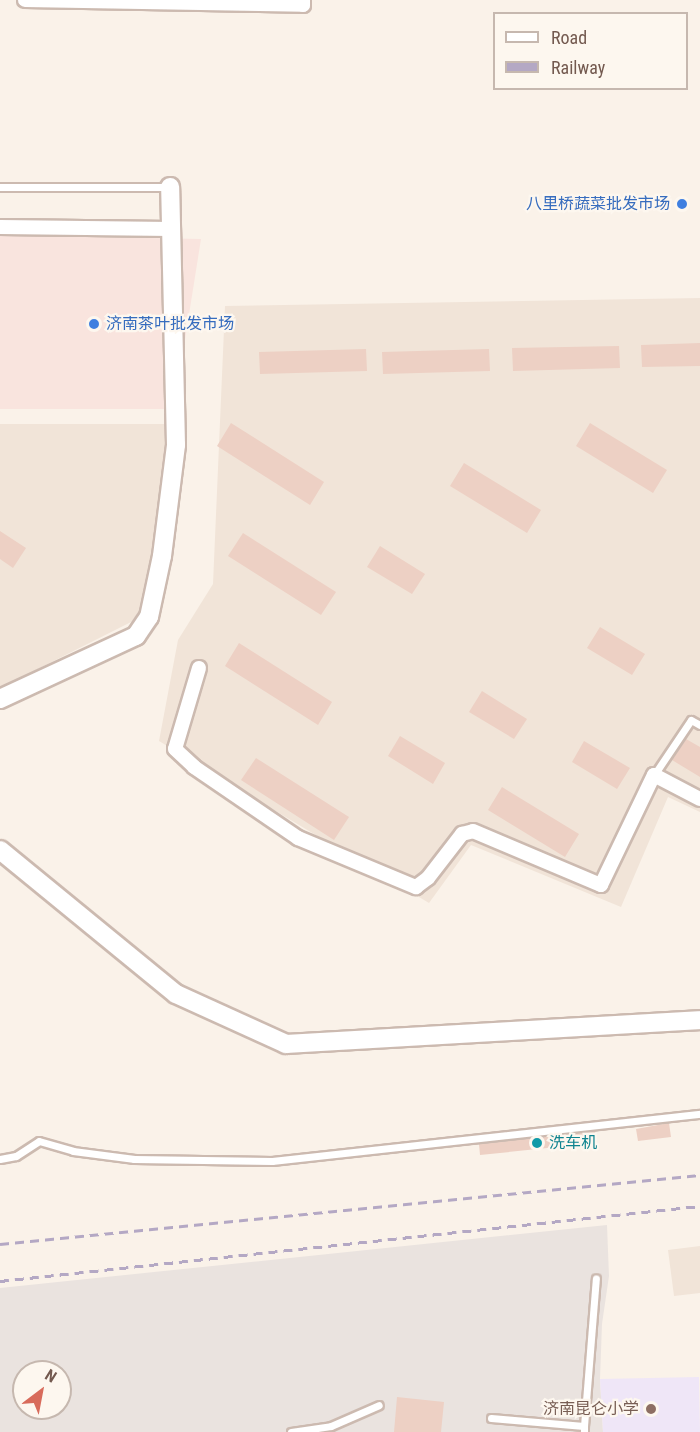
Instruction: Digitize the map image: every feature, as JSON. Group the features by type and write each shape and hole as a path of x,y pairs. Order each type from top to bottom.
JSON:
{"street":[{"path":"25,0 303,5 303,0"},
{"path":"0,699 136,636 149,617 162,556 176,445 170,187"},
{"path":"0,227 171,229"},
{"path":"199,668 175,749 194,767 298,838 416,887 428,878 462,834 473,831 601,885 654,775 700,799"},
{"path":"0,850 176,994 286,1044 700,1020"}],"lane":[{"path":"0,187 170,187"},
{"path":"654,775 691,720 700,725"},
{"path":"0,1159 16,1156 39,1141 73,1151 134,1159 272,1161 700,1114"},
{"path":"491,1418 584,1429 596,1278"},
{"path":"291,1432 331,1426 379,1405"}],"shaded area":[{"name":"济南茶叶批发市场","path":"0,235 201,239 174,409 0,409"},
{"path":"700,298 700,812 668,797 621,907 471,845 429,903 159,741 178,640 213,584 225,306"},
{"path":"0,424 167,424 174,505 141,617 0,688"},
{"path":"607,1225 609,1276 602,1324 600,1379 603,1432 0,1432 0,1288"},
{"path":"700,1246 700,1293 674,1296 668,1250"},
{"name":"济南昆仑小学","path":"699,1377 700,1432 603,1432 600,1379"}],"building":[{"path":"700,343 700,366 642,367 641,345"},
{"path":"619,346 620,368 513,371 512,348"},
{"path":"366,349 367,371 260,374 259,352"},
{"path":"489,349 490,371 383,374 382,352"},
{"path":"231,423 324,482 310,505 217,446"},
{"path":"590,423 667,470 653,493 576,446"},
{"path":"464,463 541,510 527,533 450,486"},
{"path":"0,531 26,548 13,568 0,559"},
{"path":"243,533 336,592 321,615 228,556"},
{"path":"380,546 425,574 412,594 367,567"},
{"path":"600,627 645,654 632,675 587,648"},
{"path":"239,643 332,702 318,725 225,666"},
{"path":"482,691 527,719 514,739 469,712"},
{"path":"400,736 445,763 433,784 388,756"},
{"path":"686,739 700,747 700,777 672,760"},
{"path":"584,741 630,768 617,789 572,762"},
{"path":"256,758 349,817 334,840 241,780"},
{"path":"502,787 579,834 565,857 488,810"},
{"path":"669,1123 671,1137 638,1141 636,1129"},
{"name":"洗车机","path":"595,1131 596,1143 480,1155 479,1144"},
{"path":"397,1397 444,1402 441,1432 394,1432"}],"railway":[{"path":"0,1244 700,1175"},
{"path":"0,1281 700,1206"}],"place":[{"name":"八里桥蔬菜批发市场","path":"682,204"},
{"name":"济南茶叶批发市场","path":"94,324"},
{"name":"洗车机","path":"537,1143"},
{"name":"济南昆仑小学","path":"651,1409"}]}
